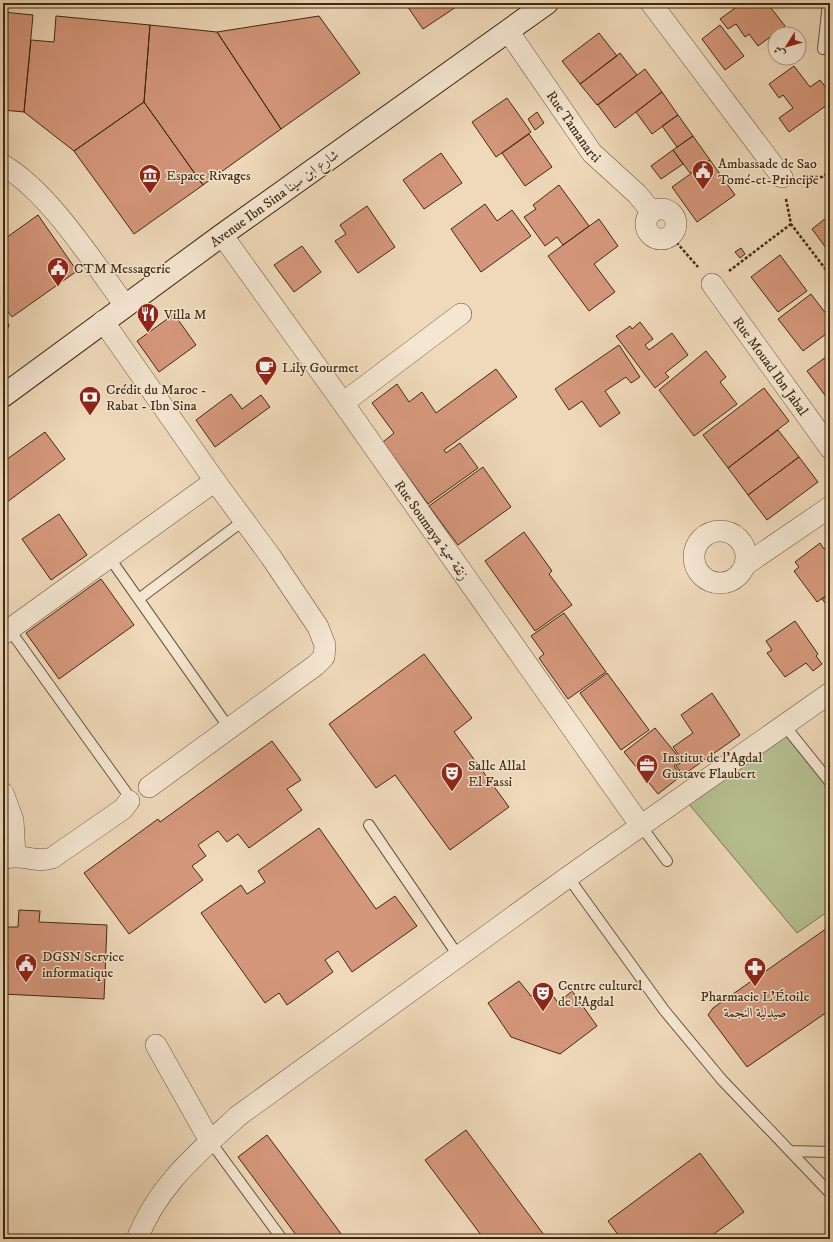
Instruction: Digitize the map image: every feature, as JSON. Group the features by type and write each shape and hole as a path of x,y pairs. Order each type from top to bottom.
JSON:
{"main road":[{"name":"Avenue Ibn Sina شارع ابن سينا","path":"3,396 125,305 547,3"}],"street":[{"path":"651,3 782,177"},
{"name":"Rue Tamanarti","path":"508,31 592,153 638,194 652,212 664,209 670,212 676,224 670,235"},
{"path":"3,165 24,180 38,193 68,229 125,305"},
{"name":"Rue Soumaya زنقة سمية","path":"222,235 343,403 641,826"},
{"name":"Rue Mouad Ibn Jabal","path":"712,284 830,448"},
{"path":"343,403 461,314"},
{"path":"103,321 215,481 271,557 318,627 325,645 324,657 316,665 149,787"},
{"path":"6,631 215,481"},
{"path":"745,565 830,507"},
{"path":"137,1239 168,1183 210,1141 238,1116 568,877 830,694"},
{"path":"3,793 13,820 9,858 40,861 52,858 123,809 129,801"},
{"path":"156,1045 210,1141"}],"lane":[{"path":"823,49 828,3"},
{"path":"140,598 244,521"},
{"path":"109,557 140,598 230,728"},
{"path":"6,631 126,792 129,801"},
{"path":"785,726 830,782"},
{"path":"368,825 459,957"},
{"path":"641,826 667,861"},
{"path":"568,877 664,1010 722,1080 830,1193"},
{"path":"210,1141 282,1239"},
{"path":"790,1151 830,1152"}],"path":[{"path":"782,177 822,177 830,171"},
{"path":"670,235 712,284 791,224 830,275"}],"green space":[{"path":"786,736 830,791 830,910 797,933 688,803"}],"building":[{"path":"405,3 462,3 423,29"},
{"path":"742,3 767,3 785,26 767,26 767,39 758,46 749,34 745,37 736,24 728,29 720,19"},
{"path":"3,12 33,15 24,112 3,110"},
{"path":"56,16 150,25 144,102 74,151 24,112 31,40 54,42"},
{"path":"319,16 360,73 281,129 217,32"},
{"path":"150,25 217,32 281,129 203,185 144,102"},
{"path":"720,25 744,56 725,70 702,39"},
{"path":"599,33 617,56 580,84 562,61"},
{"path":"620,53 637,75 597,105 580,84"},
{"path":"794,66 810,87 820,80 830,93 830,103 789,132 779,118 793,108 783,95 779,98 769,84"},
{"path":"645,69 662,92 615,128 598,105"},
{"path":"662,92 678,115 652,134 636,112"},
{"path":"507,98 531,132 496,157 472,122"},
{"path":"144,102 203,185 134,234 74,151"},
{"path":"537,112 544,123 535,130 528,119"},
{"path":"678,115 693,136 677,147 662,126"},
{"path":"529,134 552,167 525,186 502,153"},
{"path":"693,136 710,160 690,173 673,150"},
{"path":"673,150 683,164 661,179 651,166"},
{"path":"441,153 462,183 424,209 403,180"},
{"name":"Ambassade de Sao Tomé-et-Principe","path":"710,160 735,195 697,222 672,187"},
{"path":"559,185 589,226 563,245 557,237 545,246 524,217 536,209 533,205"},
{"path":"485,204 497,221 512,210 531,236 481,272 451,229"},
{"path":"367,206 395,247 358,273 335,241 346,234 340,225"},
{"path":"38,215 77,271 12,317 3,305 3,240"},
{"path":"830,215 830,245 826,248 812,229"},
{"path":"599,219 618,246 594,264 615,292 589,311 548,256"},
{"path":"302,246 321,272 294,292 274,265"},
{"path":"741,248 745,254 740,258 735,252"},
{"path":"780,255 807,291 778,312 751,277"},
{"path":"811,294 830,319 830,331 803,351 778,319"},
{"path":"174,314 196,345 159,372 137,341"},
{"path":"3,316 9,325 7,330 3,333"},
{"path":"640,322 653,339 645,345 649,350 672,333 688,355 665,373 669,377 655,388 616,336 630,326 632,329"},
{"path":"619,345 640,377 631,383 626,377 605,391 620,413 600,427 582,401 569,410 555,389"},
{"path":"706,351 726,377 720,382 737,404 694,436 659,390"},
{"path":"830,354 830,402 807,371"},
{"path":"496,369 517,397 444,450 446,453 460,443 478,468 428,504 383,442 394,433 372,403 397,384 409,402 422,392 436,413"},
{"path":"764,388 789,421 728,468 703,435"},
{"path":"231,394 242,409 261,395 270,407 215,447 196,420"},
{"path":"778,430 799,457 748,495 728,468"},
{"path":"45,432 65,459 3,505 3,462"},
{"path":"799,457 818,482 767,520 748,495"},
{"path":"483,467 511,507 458,545 429,506"},
{"path":"59,514 87,555 51,580 22,539"},
{"path":"524,532 552,571 549,574 572,605 535,631 485,561"},
{"path":"820,543 824,549 830,544 830,593 817,602 794,571 799,567 795,562"},
{"path":"101,579 134,625 59,679 26,633"},
{"path":"830,593 830,609 822,599"},
{"path":"564,613 606,672 568,699 539,658 544,654 531,636"},
{"path":"795,621 818,654 816,656 822,664 813,671 806,663 785,677 767,653 772,650 766,641"},
{"path":"424,654 472,718 454,732 509,807 450,850 395,775 376,788 329,724"},
{"path":"607,673 649,730 621,750 580,693"},
{"path":"712,693 740,735 683,775 676,766 683,761 673,747 693,733 681,715"},
{"path":"655,728 681,760 674,766 681,776 658,794 624,752"},
{"path":"272,741 301,780 287,789 302,810 249,848 238,834 227,842 218,831 198,845 206,856 192,866 203,880 129,934 84,873 158,819 160,822"},
{"path":"319,828 376,909 395,896 417,926 352,972 338,951 325,960 333,972 287,1005 279,993 265,1003 201,913 241,885 247,894 265,882 258,871"},
{"path":"19,910 40,911 39,922 107,925 104,999 3,994 3,927 18,927"},
{"path":"830,926 830,1010 747,1067 708,1015 713,1008"},
{"path":"519,981 531,996 538,992 544,991 554,997 558,1003 572,991 597,1026 560,1054 511,1037 488,1003"},
{"path":"466,1130 547,1239 484,1239 425,1160"},
{"path":"267,1135 345,1239 299,1239 238,1157"},
{"path":"700,1153 744,1212 707,1239 621,1239 608,1221"}],"place":[{"name":"Ambassade de Sao Tomé-et-Principe","path":"703,190"},
{"name":"Espace Rivages","path":"150,194"},
{"name":"CTM Messagerie","path":"58,288"},
{"name":"Villa M","path":"148,334"},
{"name":"Lily Gourmet","path":"266,386"},
{"name":"Crédit du Maroc - Rabat - Ibn Sina","path":"90,416"},
{"name":"Institut de l'Agdal Gustave Flaubert","path":"647,784"},
{"name":"Salle Allal El Fassi","path":"452,792"},
{"name":"DGSN Service informatique","path":"26,984"},
{"name":"Pharmacie L'Étoile صيدلية النجمة","path":"755,988"},
{"name":"Centre culturel de l'Agdal","path":"543,1012"}]}
